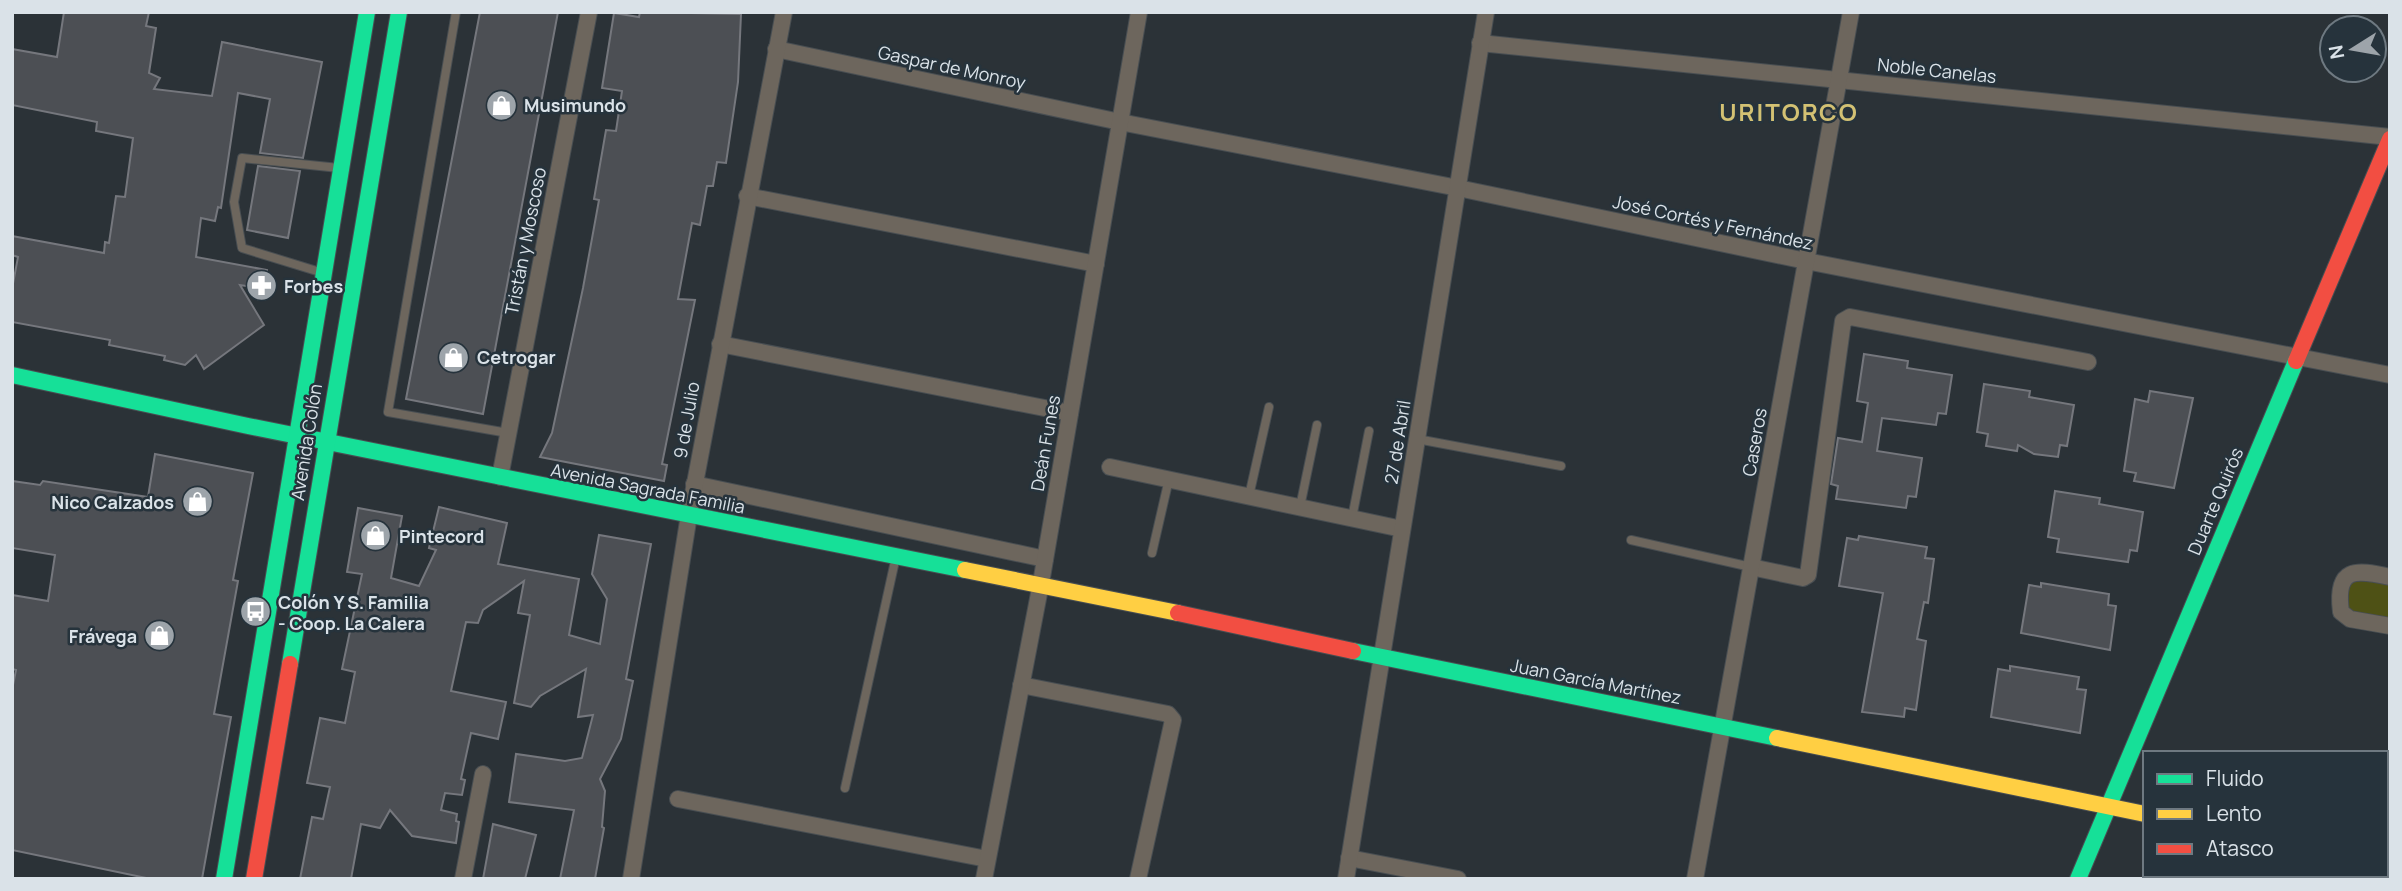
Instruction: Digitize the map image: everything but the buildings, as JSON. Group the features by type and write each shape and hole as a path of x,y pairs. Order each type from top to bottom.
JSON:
{"main road":[{"name":"Avenida Colón","path":"224,879 368,12"},
{"name":"Avenida Colón","path":"254,879 399,12"},
{"name":"Duarte Quirós","path":"2078,879 2106,806 2390,138"},
{"name":"Avenida Sagrada Familia","path":"12,374 248,426 895,558 1041,583"},
{"name":"Avenida Sagrada Familia","path":"12,387 248,426"},
{"name":"Juan García Martínez","path":"1041,583 1380,657 2143,814"}],"street":[{"name":"Tristán y Moscoso","path":"500,477 589,12"},
{"name":"9 de Julio","path":"631,879 694,484 784,12"},
{"name":"Deán Funes","path":"984,879 1041,583 1139,12"},
{"name":"27 de Abril","path":"1346,879 1486,12"},
{"name":"Caseros","path":"1695,879 1851,12"},
{"name":"Noble Canelas","path":"1480,43 2390,138"},
{"name":"Gaspar de Monroy","path":"776,49 1120,122"},
{"name":"José Cortés y Fernández","path":"1120,122 1458,188 1806,261 2390,374"},
{"path":"747,196 1096,264"},
{"path":"1751,567 1803,578 1808,575 1843,321 1850,317 2088,362"},
{"path":"720,345 1070,413"},
{"path":"1110,467 1402,529"},
{"path":"694,484 1045,559"},
{"path":"2390,577 2360,570 2350,573 2344,578 2340,600 2341,612 2350,619 2390,626"},
{"path":"1021,685 1168,714 1172,720 1138,879"},
{"path":"463,879 482,774"},
{"path":"678,799 987,859"},
{"path":"1349,858 1458,879"}],"lane":[{"path":"456,12 388,412 508,433"},
{"path":"323,273 242,248 234,202 242,158 342,168"},
{"path":"1249,496 1269,407"},
{"path":"1300,507 1317,425"},
{"path":"1352,518 1369,431"},
{"path":"1418,439 1561,466"},
{"path":"1152,553 1168,479"},
{"path":"1631,540 1751,567"},
{"path":"845,788 895,558"}],"shaded area":[{"path":"2390,577 2390,626 2341,612 2344,578"}],"traffic: fast":[{"path":"224,879 367,12"},
{"path":"290,664 399,12"},
{"path":"2078,879 2296,361"},
{"path":"12,375 248,426 965,570"},
{"path":"1353,651 1777,738"}],"traffic: slow":[{"path":"965,570 1178,613"},
{"path":"1777,738 2143,814"}],"traffic: jam":[{"path":"2296,361 2390,139"},
{"path":"1178,613 1353,651"},
{"path":"254,879 290,664"}],"place":[{"name":"Musimundo","path":"501,105"},
{"name":"Forbes","path":"261,286"},
{"name":"Cetrogar","path":"454,357"},
{"name":"Nico Calzados","path":"197,502"},
{"name":"Pintecord","path":"376,536"},
{"name":"Colón Y S. Familia - Coop. La Calera","path":"255,612"},
{"name":"Frávega","path":"160,636"}],"district":[{"name":"URITORCO","path":"1789,111"}]}
